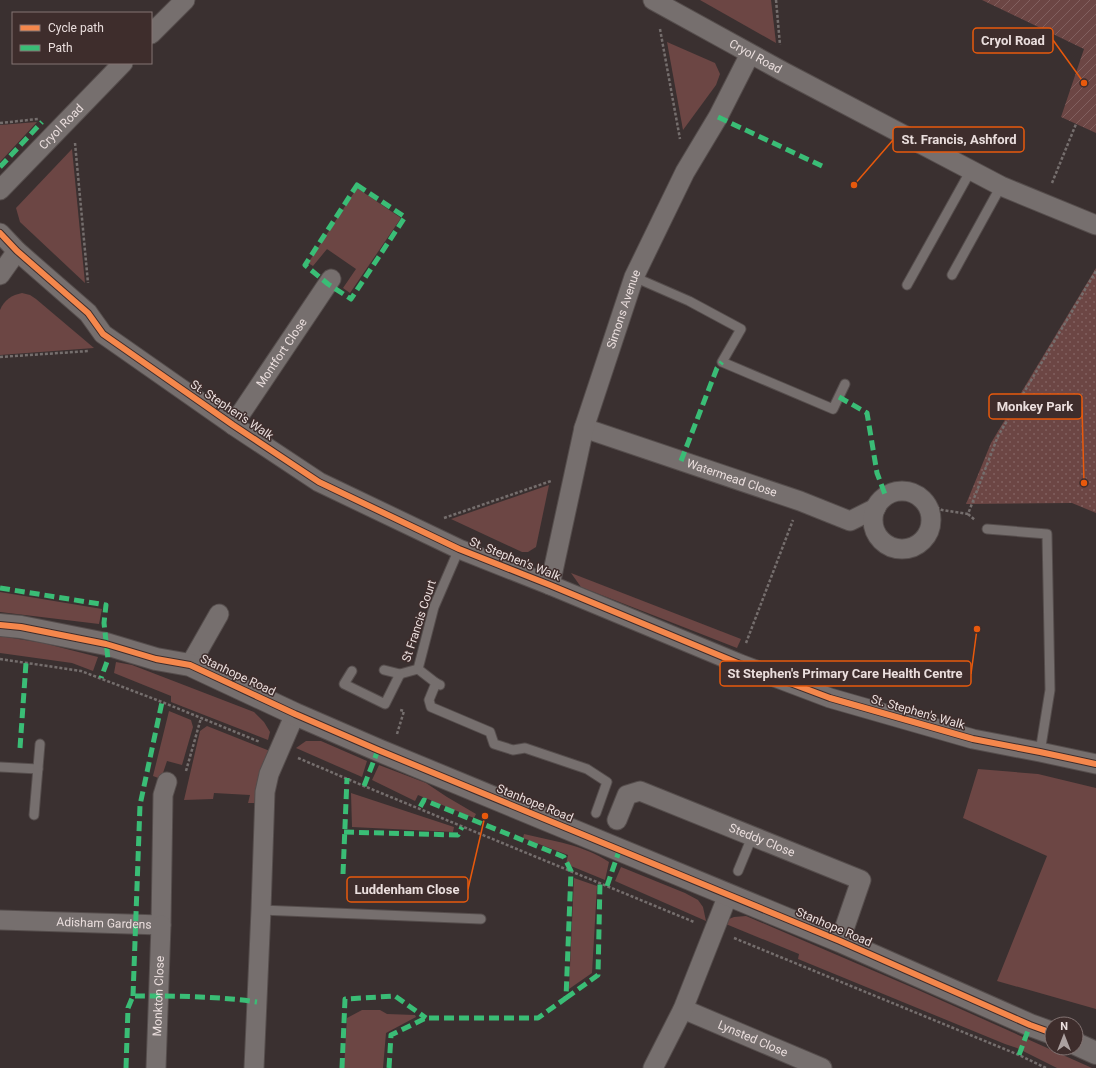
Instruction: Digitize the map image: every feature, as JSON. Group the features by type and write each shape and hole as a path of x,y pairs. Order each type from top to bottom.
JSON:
{"street":[{"path":"152,33 185,0"},
{"name":"Cryol Road","path":"653,0 750,54 1001,186 1096,225"},
{"name":"Simons Avenue","path":"550,585 584,428 634,277 685,172 718,117 750,54"},
{"name":"Cryol Road","path":"0,190 122,64"},
{"name":"St. Stephen's Walk","path":"0,233 16,251 88,313 103,334 233,426 319,482 422,532 459,549 740,664 837,700 973,739 1096,764"},
{"path":"0,275 16,251"},
{"name":"Montfort Close","path":"233,426 331,279"},
{"name":"Watermead Close","path":"584,428 800,501 850,521 876,508"},
{"path":"897,492 911,493 923,500 931,516 931,525 927,535 921,542 912,547 903,549 893,548 884,543 878,536 874,527 873,517 881,500 897,492"},
{"path":"190,665 219,614"},
{"name":"Stanhope Road","path":"0,625 21,627 106,644 156,659 190,665 295,714 378,750 840,941 1044,1030"},
{"path":"254,1068 265,792 269,774 295,714"},
{"name":"Adisham Gardens","path":"0,920 161,925 164,795 167,782"},
{"name":"Steddy Close","path":"617,820 627,795 640,791 861,880 840,941"},
{"path":"653,1068 683,1009 728,895"},
{"name":"Monkton Close","path":"156,1068 161,925"},
{"name":"Lynsted Close","path":"683,1009 822,1068"},
{"path":"1084,1048 1096,1053"}],"lane":[{"path":"908,285 971,170"},
{"path":"952,275 1001,186"},
{"path":"634,277 688,301 741,329 722,362 833,409 845,384"},
{"path":"987,529 1047,534 1050,690 1040,752"},
{"name":"St Francis Court","path":"384,670 400,674 418,669 434,607 459,549"},
{"path":"418,669 439,684 429,700 431,707 490,732 494,744 513,750 525,748 587,769 607,782 596,813"},
{"path":"352,672 344,684 385,704 400,674"},
{"path":"34,815 40,744"},
{"path":"0,767 38,769"},
{"path":"738,871 752,837"},
{"path":"261,910 481,919"}],"path":[{"path":"776,0 782,71"},
{"path":"660,29 681,145"},
{"path":"0,123 40,118 54,134"},
{"path":"1043,204 1076,124"},
{"path":"75,140 88,289 96,300 88,313"},
{"path":"923,500 942,510 968,514 998,436 1096,271"},
{"path":"0,358 99,350 103,334"},
{"path":"422,532 429,514 443,518 553,480"},
{"path":"740,664 748,638 800,501"},
{"path":"0,659 81,671 162,702 1019,1055 1046,1068"},
{"path":"378,750 384,736 395,738 404,711 385,704"},
{"path":"167,782 182,787 201,718"}],"shaded area":[{"path":"700,0 771,0 776,43"},
{"path":"982,0 1096,0 1096,133 1061,117 1084,49"},
{"path":"667,42 715,63 720,74 716,85 683,130"},
{"path":"37,122 0,162 0,125"},
{"path":"72,149 85,283 20,222 16,208"},
{"path":"357,188 401,218 350,293 343,288 356,269 327,249 313,266 308,263"},
{"path":"1096,268 1096,513 1072,503 966,504 991,443"},
{"path":"22,293 30,295 36,299 94,348 0,355 0,310 9,298"},
{"path":"549,485 536,547 528,552 522,552 451,519"},
{"path":"571,573 741,639 737,648 581,587"},
{"path":"0,592 102,609 99,624 0,612"},
{"path":"0,636 43,643 98,657 93,671 72,663 0,653"},
{"path":"116,662 132,665 254,712 264,722 270,732 268,740 171,702 171,696 114,673"},
{"path":"169,711 191,720 193,727 182,765 167,761 161,779 153,776"},
{"path":"207,726 270,751 256,803 248,803 250,795 214,793 213,799 184,800 200,731"},
{"path":"306,741 321,741 367,761 362,777 296,748"},
{"path":"379,765 426,783 476,814 474,818 418,795 415,801 372,780"},
{"path":"978,769 1038,774 1096,788 1096,1009 997,981 1047,856 963,818"},
{"path":"351,793 454,827 453,832 352,827"},
{"path":"524,834 568,844 599,856 609,862 605,880 566,864 568,855 523,838"},
{"path":"621,867 685,893 698,900 703,907 706,921 615,881"},
{"path":"574,878 597,886 592,973 569,989"},
{"path":"746,916 916,989 1044,1046 1044,1056 1065,1056 1092,1068 1057,1068 1017,1048 798,959 799,954 721,922 734,917"},
{"path":"362,1010 380,1010 387,1014 415,1015 416,1017 386,1033 383,1068 344,1068 347,1018"}],"marked path":[{"path":"718,117 824,167"},
{"path":"0,167 42,122"},
{"path":"357,185 405,217 351,299 328,284 305,265 357,185"},
{"path":"681,461 717,368 722,362"},
{"path":"839,397 867,413 877,473 886,497"},
{"path":"0,588 106,605 104,623 108,659 101,678"},
{"path":"20,748 26,663"},
{"path":"133,996 140,805 162,702"},
{"path":"364,786 378,750"},
{"path":"343,874 347,778"},
{"path":"389,1068 391,1035 426,1018 538,1018 566,998 571,871 564,857 424,800 419,809"},
{"path":"344,832 458,835 462,827"},
{"path":"607,886 619,851"},
{"path":"566,998 598,975 600,882"},
{"path":"126,1068 128,1008 133,996 211,997 257,1002"},
{"path":"342,1068 345,999 395,996 426,1018"},
{"path":"1019,1055 1030,1025"}],"cycle path":[{"path":"0,233 17,251 88,313 103,334 233,425 319,482 459,549 740,664 830,698 973,739 1096,764"},
{"path":"0,625 21,627 106,644 156,659 190,665 295,714 378,750 840,941 1044,1030"}],"place":[{"name":"Cryol Road","path":"1084,83"},
{"name":"St. Francis, Ashford","path":"854,185"},
{"name":"Monkey Park","path":"1084,483"},
{"name":"St Stephen's Primary Care Health Centre","path":"977,629"},
{"name":"Luddenham Close","path":"485,816"}]}
